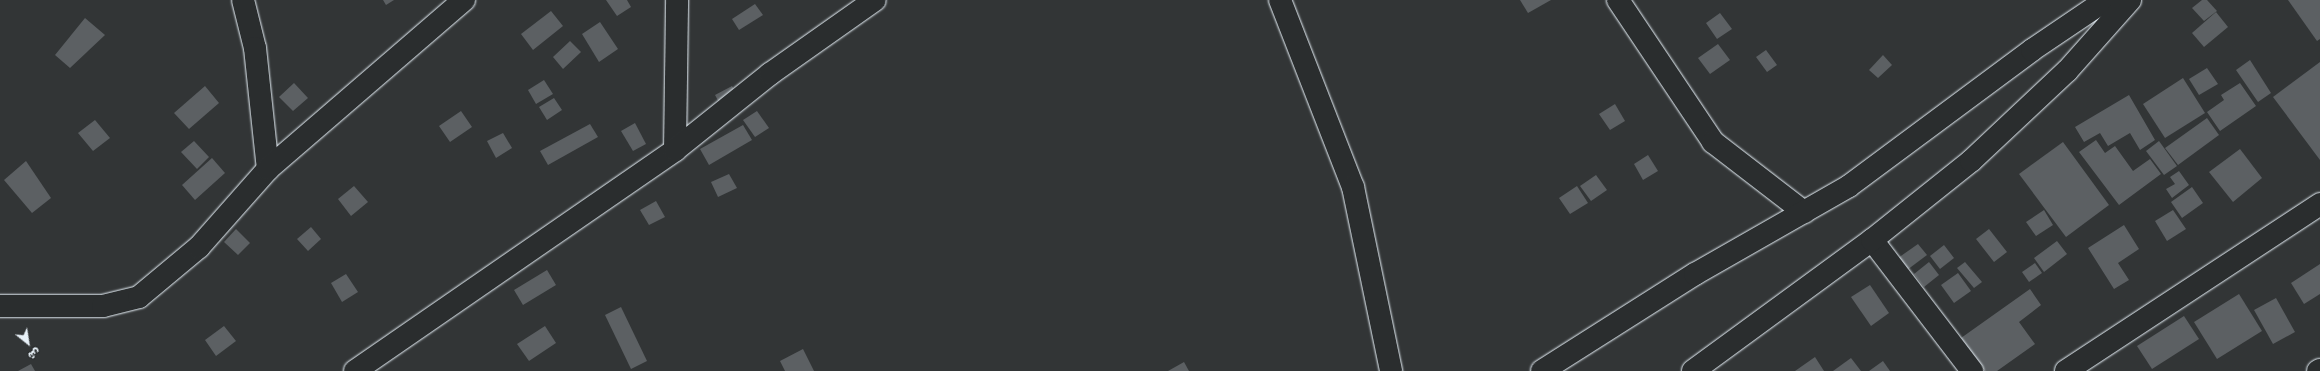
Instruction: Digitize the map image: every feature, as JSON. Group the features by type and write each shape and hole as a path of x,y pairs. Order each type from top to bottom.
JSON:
{"street":[{"path":"243,0 255,48 268,169"},
{"path":"0,306 103,306 139,297 199,248 268,169 464,0"},
{"path":"675,150 677,0"},
{"path":"355,371 675,150 770,74 876,0"},
{"path":"1280,0 1353,187 1391,371"},
{"path":"1618,0 1713,142 1804,212"},
{"path":"1542,371 1695,274 1850,186 2032,50 2106,0"},
{"path":"1693,371 1872,240 1982,150 2068,71 2130,0"},
{"path":"2066,371 2320,204"},
{"path":"1872,240 1972,371"}],"building":[{"path":"383,0 394,0 386,5"},
{"path":"606,0 627,0 631,7 617,16"},
{"path":"1520,0 1551,0 1528,13"},
{"path":"2202,0 2207,0 2217,11 2204,21 2192,8"},
{"path":"2288,0 2320,0 2320,39 2317,41"},
{"path":"755,4 763,15 739,30 732,19"},
{"path":"551,11 563,26 533,50 521,34"},
{"path":"2216,12 2228,27 2204,47 2192,33"},
{"path":"1720,13 1732,29 1717,39 1706,23"},
{"path":"85,18 105,35 70,68 55,55"},
{"path":"600,22 618,49 599,62 582,34"},
{"path":"570,41 581,52 563,69 553,57"},
{"path":"1718,44 1730,60 1710,74 1698,58"},
{"path":"1766,50 1777,65 1767,72 1756,57"},
{"path":"1883,55 1892,65 1878,78 1869,70"},
{"path":"2250,60 2271,93 2258,102 2236,70"},
{"path":"2320,62 2320,160 2273,97"},
{"path":"2207,68 2218,84 2199,95 2189,79"},
{"path":"2183,78 2205,113 2165,138 2143,104"},
{"path":"544,80 553,94 536,104 528,90"},
{"path":"294,83 308,98 293,111 279,97"},
{"path":"2240,83 2256,106 2220,131 2207,112 2224,100 2221,95"},
{"path":"205,86 219,103 189,129 174,113"},
{"path":"732,86 739,99 722,108 715,95"},
{"path":"2129,95 2155,140 2140,150 2130,133 2108,146 2100,133 2084,142 2075,127"},
{"path":"554,98 562,110 547,120 539,107"},
{"path":"1615,104 1625,121 1610,130 1599,114"},
{"path":"461,111 472,127 450,142 439,126"},
{"path":"757,111 769,128 755,137 743,120"},
{"path":"2207,118 2219,135 2178,165 2165,148"},
{"path":"95,120 110,138 93,151 78,133"},
{"path":"635,123 646,144 633,151 621,131"},
{"path":"590,124 598,137 548,165 540,151"},
{"path":"743,125 752,140 709,165 700,149"},
{"path":"503,133 512,148 496,158 487,141"},
{"path":"2096,140 2105,153 2115,146 2133,171 2150,159 2161,174 2119,205 2079,152"},
{"path":"194,141 209,157 197,169 181,152"},
{"path":"2159,141 2177,166 2164,175 2146,151"},
{"path":"2063,142 2109,205 2066,237 2019,174"},
{"path":"2240,149 2262,178 2233,202 2209,172"},
{"path":"1648,155 1658,171 1643,180 1634,164"},
{"path":"212,158 225,173 195,200 182,185"},
{"path":"26,161 51,198 32,213 4,180"},
{"path":"2179,171 2189,185 2172,198 2166,189 2175,184 2170,177"},
{"path":"729,174 737,188 718,197 711,182"},
{"path":"1596,175 1607,190 1591,201 1580,186"},
{"path":"354,186 368,202 351,216 338,199"},
{"path":"1577,186 1588,203 1570,214 1559,198"},
{"path":"2192,187 2203,203 2182,218 2171,202"},
{"path":"656,201 665,217 649,225 640,210"},
{"path":"2044,210 2053,225 2036,236 2026,222"},
{"path":"2173,210 2186,229 2167,241 2155,221"},
{"path":"2124,225 2139,249 2118,263 2129,280 2114,289 2088,248"},
{"path":"311,227 321,239 308,251 297,239"},
{"path":"236,229 250,243 238,255 224,242"},
{"path":"1989,229 2007,252 1994,262 1976,239"},
{"path":"2057,241 2067,254 2044,272 2034,258"},
{"path":"1918,244 1927,255 1907,270 1898,258"},
{"path":"1944,245 1954,258 1940,269 1930,256"},
{"path":"1929,262 1939,275 1924,287 1914,274"},
{"path":"1965,262 1982,282 1974,288 1957,268"},
{"path":"2035,263 2042,273 2029,282 2022,272"},
{"path":"2320,264 2320,294 2304,304 2291,283"},
{"path":"547,270 556,285 523,305 514,290"},
{"path":"1958,273 1971,291 1954,303 1941,285"},
{"path":"346,274 358,292 342,302 331,283"},
{"path":"1870,285 1889,313 1871,326 1851,297"},
{"path":"2030,289 2041,305 2019,322 2035,344 1997,371 1985,371 1961,338"},
{"path":"2239,294 2262,331 2217,359 2194,322"},
{"path":"2276,298 2295,332 2273,344 2254,310"},
{"path":"621,307 647,361 631,369 605,315"},
{"path":"2184,316 2199,339 2152,369 2137,346"},
{"path":"224,326 236,341 216,356 205,340"},
{"path":"545,326 556,343 529,361 517,344"},
{"path":"803,349 814,371 785,371 780,361"},
{"path":"1815,357 1824,371 1795,371"},
{"path":"1851,358 1861,371 1833,371"},
{"path":"1883,361 1890,371 1869,371"},
{"path":"1184,362 1189,371 1168,371"},
{"path":"31,364 35,371 18,371"}]}
